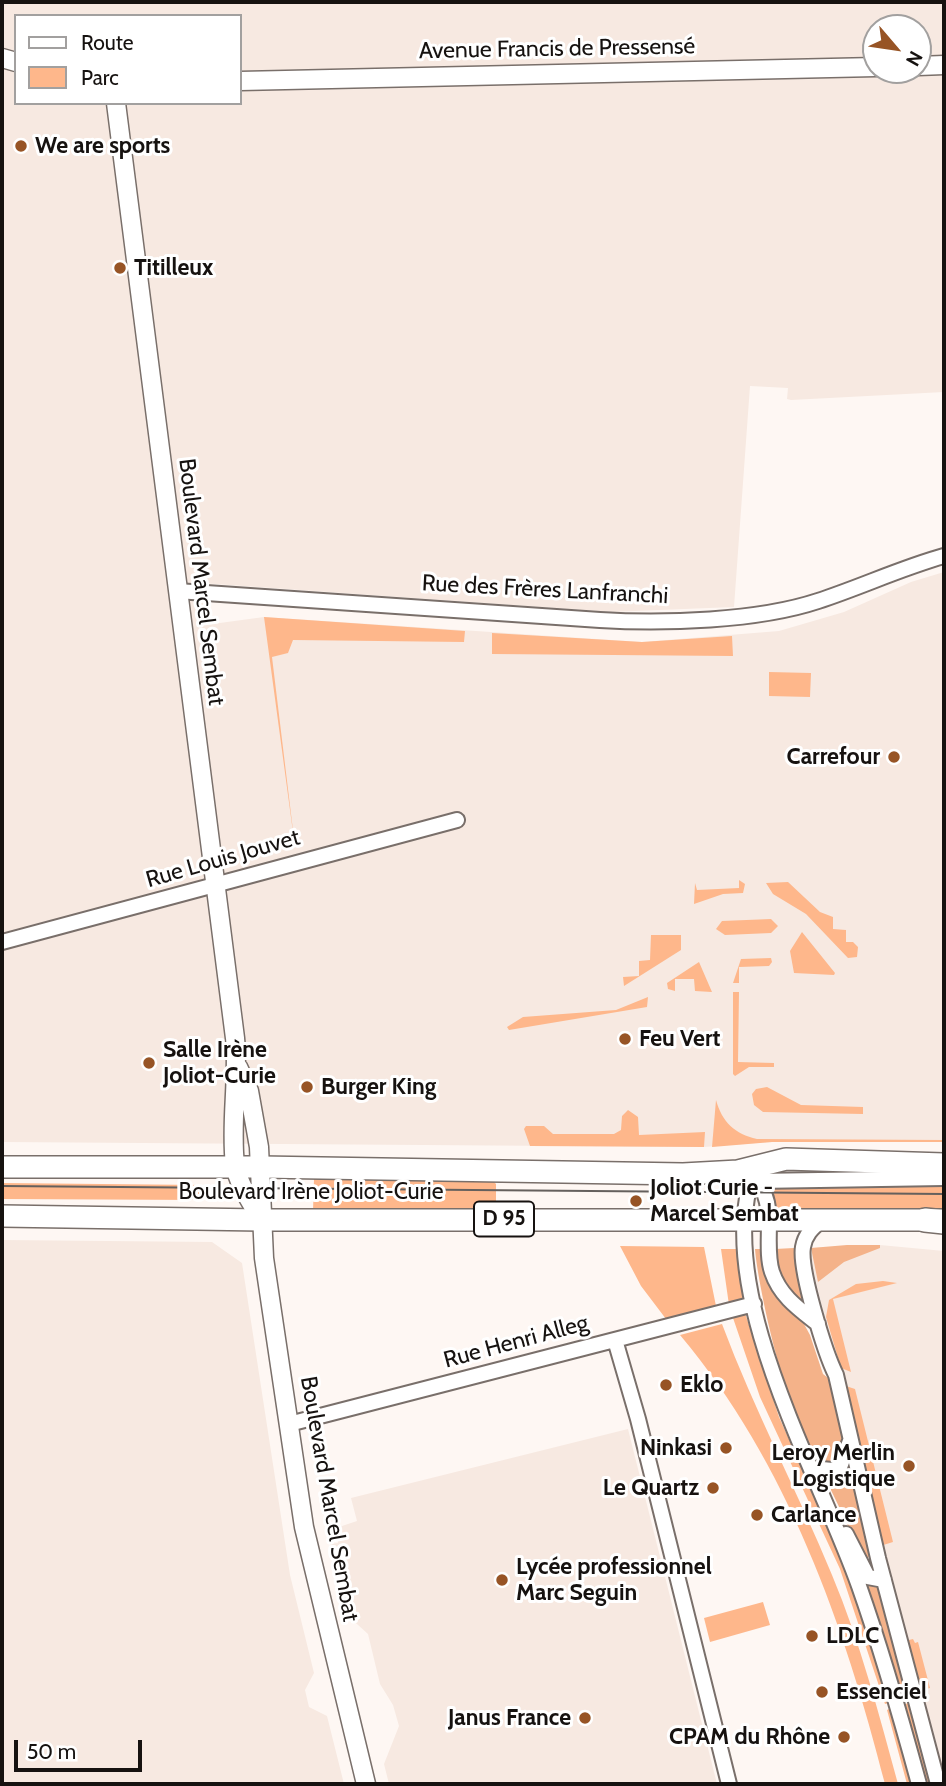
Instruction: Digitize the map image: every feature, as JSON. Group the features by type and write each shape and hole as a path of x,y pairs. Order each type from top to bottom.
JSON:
{"main road":[{"name":"Boulevard Irène Joliot-Curie","path":"2,1167 261,1167 747,1176 786,1159 944,1164"},
{"name":"Boulevard Irène Joliot-Curie","path":"2,1216 261,1220 938,1221"}],"street":[{"name":"Avenue Francis de Pressensé","path":"242,81 862,66"},
{"name":"Boulevard Marcel Sembat","path":"116,105 238,1066 234,1091 235,1167 261,1220"},
{"name":"Rue des Frères Lanfranchi","path":"177,591 600,620 649,621 749,615 794,608 944,556"},
{"name":"Rue Louis Jouvet","path":"2,942 457,820"},
{"name":"Boulevard Marcel Sembat","path":"238,1066 249,1091 261,1167 264,1258 317,1587 366,1784"},
{"name":"Boulevard Irène Joliot-Curie","path":"747,1176 944,1178"},
{"path":"747,1176 746,1248 754,1304 774,1377 811,1468 830,1508 856,1550 867,1577 884,1580"},
{"path":"747,1176 764,1193 769,1221 769,1261 775,1281 793,1305 818,1324"},
{"path":"821,1221 812,1228 803,1249 818,1324 827,1356 836,1375 884,1580 938,1784"},
{"name":"Rue Henri Alleg","path":"289,1424 754,1304"},
{"path":"615,1340 638,1419 729,1784"},
{"path":"811,1468 832,1470 840,1466 846,1458 851,1438"},
{"path":"830,1508 888,1676 919,1784"}],"shaded area":[{"path":"2,2 944,2 944,392 791,400 787,399 788,388 750,386 734,607 610,612 201,583 205,625 264,617 642,642 779,631 844,612 911,582 944,572 944,1142 772,1142 704,1147 2,1142"},
{"path":"2,1240 212,1242 242,1263 290,1575 314,1673 305,1690 309,1707 327,1716 344,1784 2,1784"},
{"name":"Leroy Merlin Logistique","path":"880,1245 944,1251 944,1784 883,1558 811,1261 811,1248"},
{"path":"880,1245 880,1248 844,1262 818,1282 811,1248"},
{"path":"794,1248 803,1304 786,1287 776,1257 775,1249"},
{"path":"755,1249 763,1249 810,1335 823,1374 832,1381 843,1436 839,1456 832,1464 822,1464 811,1450 788,1396 770,1329"},
{"name":"Lycée professionnel Marc Seguin","path":"628,1429 717,1784 389,1784 384,1764 399,1726 393,1705 380,1684 368,1634 347,1615 330,1544 338,1543 336,1528 357,1521 351,1498"},
{"path":"855,1477 873,1556 864,1559 830,1488 843,1485"},
{"path":"860,1570 868,1585 881,1587 910,1694 900,1697"}],"green space":[{"path":"264,617 465,631 464,642 293,640 288,653 272,657 295,847"},
{"path":"492,633 642,642 732,636 733,656 492,654"},
{"path":"769,672 811,673 810,697 769,696"},
{"path":"739,880 745,884 743,893 723,894 694,904 695,883 697,890 739,888"},
{"path":"788,882 820,912 833,917 833,929 846,930 846,942 853,942 858,947 857,957 848,958 806,914 773,894 766,883"},
{"path":"771,919 778,926 771,933 725,935 716,929 722,921"},
{"path":"802,932 834,975 794,973 790,951"},
{"path":"651,935 681,935 681,950 624,986 623,977 639,976 639,961 650,960"},
{"path":"771,958 769,966 739,967 739,983 733,983 741,959"},
{"path":"699,962 712,992 695,991 694,979 675,979 675,991 668,989 667,983"},
{"path":"733,992 739,992 738,1062 774,1063 774,1067 749,1067 735,1076 733,1074"},
{"path":"648,997 647,1007 509,1030 507,1027 523,1017 616,1010"},
{"path":"767,1087 801,1105 863,1107 863,1114 763,1112 754,1105 752,1094 756,1089"},
{"path":"716,1100 730,1126 757,1139 944,1142 772,1142 712,1147"},
{"path":"628,1110 638,1117 639,1135 705,1132 704,1147 530,1146 524,1129 526,1126 544,1126 553,1134 614,1134 621,1130 622,1116"},
{"path":"314,1179 492,1180 496,1184 496,1208 494,1211 313,1211"},
{"path":"2,1183 201,1185 201,1200 2,1199"},
{"path":"778,1186 944,1187 944,1212 778,1213 774,1209 774,1189"},
{"path":"620,1246 704,1247 716,1306 666,1319 641,1286"},
{"path":"721,1249 738,1249 744,1298 729,1305"},
{"path":"883,1281 897,1283 833,1299 851,1372 841,1368 826,1317 829,1300 856,1284"},
{"path":"745,1313 779,1417 849,1573 892,1702 885,1704 840,1569 760,1397 732,1315"},
{"path":"722,1324 842,1600 868,1678 898,1784 885,1784 831,1606 781,1491 752,1437 718,1384 680,1335"},
{"path":"846,1386 855,1389 893,1542 880,1546"},
{"path":"763,1602 770,1625 710,1642 704,1618"},
{"path":"913,1639 915,1643 918,1642 930,1688 918,1691 905,1641"},
{"path":"912,1702 933,1784 924,1784 902,1705"},
{"path":"893,1707 915,1784 907,1784 887,1710"}],"tram line":[{"path":"2,1186 944,1194"}],"place":[{"name":"We are sports","path":"21,146"},
{"name":"Titilleux","path":"120,268"},
{"name":"Carrefour","path":"894,757"},
{"name":"Feu Vert","path":"625,1039"},
{"name":"Salle Irène Joliot-Curie","path":"149,1063"},
{"name":"Burger King","path":"307,1087"},
{"name":"Joliot Curie - Marcel Sembat","path":"636,1201"},
{"name":"Eklo","path":"666,1385"},
{"name":"Ninkasi","path":"726,1448"},
{"name":"Leroy Merlin Logistique","path":"909,1466"},
{"name":"Le Quartz","path":"713,1488"},
{"name":"Carlance","path":"757,1515"},
{"name":"Lycée professionnel Marc Seguin","path":"502,1580"},
{"name":"LDLC","path":"812,1636"},
{"name":"Essenciel","path":"822,1692"},
{"name":"Janus France","path":"585,1718"},
{"name":"CPAM du Rhône","path":"844,1737"}]}
